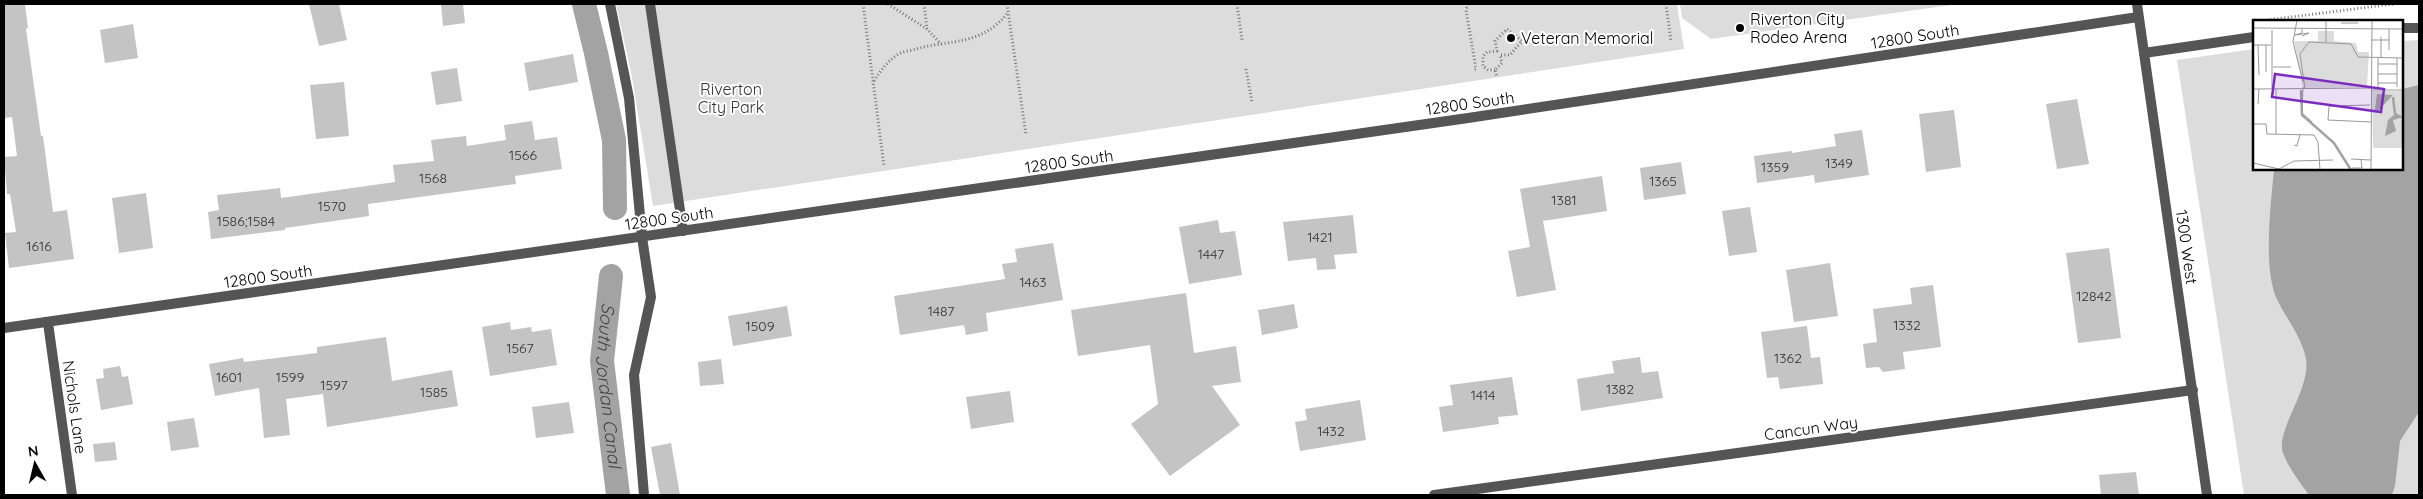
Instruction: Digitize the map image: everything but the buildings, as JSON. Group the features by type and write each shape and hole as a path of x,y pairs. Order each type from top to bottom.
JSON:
{"street":[{"path":"610,4 629,98 642,237 651,297 634,375 644,495"},
{"path":"650,4 683,231"},
{"name":"1300 West","path":"2137,4 2207,495"},
{"name":"12800 South","path":"4,328 1624,96 2138,17"},
{"path":"2403,28 2419,28"},
{"path":"2144,52 2253,36"},
{"name":"Nichols Lane","path":"48,323 72,495"},
{"name":"Cancun Way","path":"1434,495 2193,390"}],"path":[{"path":"863,4 884,166"},
{"path":"888,4 927,29 941,44"},
{"path":"924,4 927,29"},
{"path":"1007,4 1026,135"},
{"path":"1237,4 1242,40"},
{"path":"1468,4 1466,10 1476,69 1474,70"},
{"path":"1666,4 1671,41"},
{"path":"2268,20 2392,4"},
{"path":"874,81 883,66 899,53 966,41 984,35 1007,14"},
{"path":"1507,29 1522,41 1510,55 1500,55 1502,63 1495,70 1486,68 1482,62 1483,56 1488,52 1496,51 1495,41 1507,29"},
{"path":"1246,69 1252,102"},
{"path":"1495,70 1497,77"}],"green space":[{"name":"Riverton City Park","path":"616,4 1677,4 1684,49 653,206 632,77"},
{"name":"Riverton City Rodeo Arena","path":"1680,4 1958,4 1711,39 1682,18"},
{"path":"2419,40 2419,495 2244,495 2177,60 2253,49 2253,170 2403,170 2403,41"}],"shaded area":[{"path":"2419,85 2419,412 2400,441 2395,486 2392,495 2309,495 2288,464 2283,453 2282,444 2284,433 2303,383 2306,359 2301,343 2276,297 2272,284 2269,234 2274,170 2403,170 2403,89"}],"waterway":[{"name":"South Jordan Canal","path":"584,4 614,140 615,208"},
{"name":"South Jordan Canal","path":"611,276 602,361 618,495"}],"place":[{"name":"Riverton City Rodeo Arena","path":"1740,28"},
{"name":"Veteran Memorial","path":"1511,38"}]}
